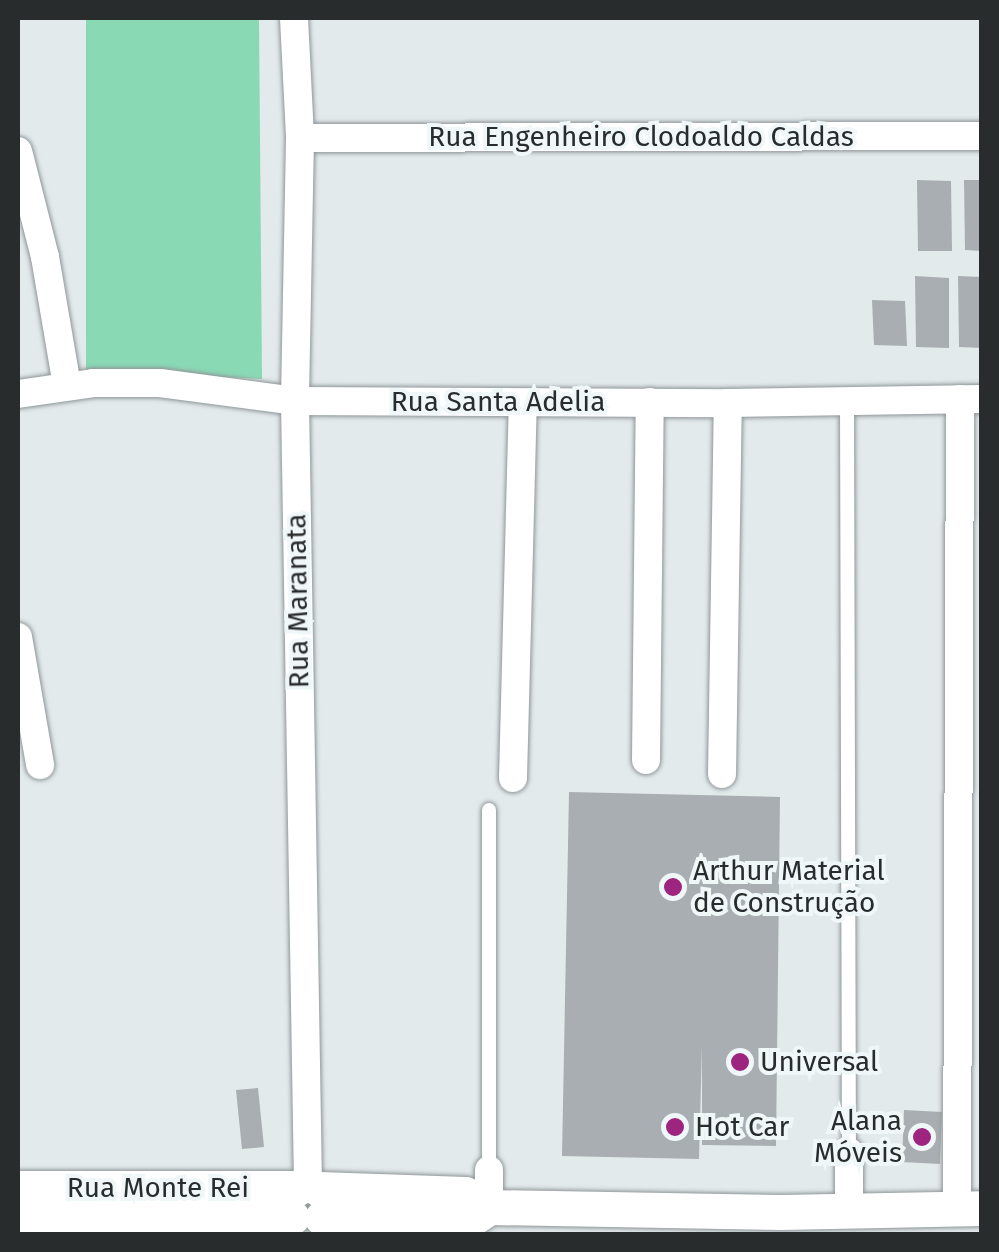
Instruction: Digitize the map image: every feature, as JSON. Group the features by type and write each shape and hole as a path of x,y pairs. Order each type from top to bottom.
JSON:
{"street":[{"name":"Rua Maranata","path":"294,18 300,138 295,401 308,1208"},
{"name":"Rua Engenheiro Clodoaldo Caldas","path":"300,138 982,136"},
{"path":"18,152 45,257 67,386"},
{"name":"Rua Santa Adelia","path":"18,394 67,386 160,383 295,401 522,404 971,398"},
{"path":"969,1208 971,398"},
{"path":"646,760 650,402"},
{"path":"722,774 728,403"},
{"path":"513,778 522,404"},
{"path":"18,636 40,765"},
{"path":"849,1152 849,1210"},
{"path":"474,1221 489,1170"},
{"name":"Rua Monte Rei","path":"18,1188 308,1208 394,1227 474,1221 969,1208"},
{"name":"Rua Monte Rei","path":"18,1221 308,1208 465,1194 474,1221"}],"lane":[{"path":"847,401 849,1152"},
{"path":"488,810 489,1170"}],"green space":[{"path":"86,18 259,18 262,379 86,371"}],"building":[{"path":"917,180 951,181 952,251 918,251"},
{"path":"964,180 982,180 982,251 965,250"},
{"path":"915,276 949,278 949,348 916,347"},
{"path":"958,276 982,277 982,348 959,347"},
{"path":"872,300 905,301 907,346 874,345"},
{"name":"Arthur Material de Construção","path":"569,792 780,797 776,1146 702,1145 702,1045 699,1159 562,1156"},
{"path":"258,1088 264,1147 242,1149 236,1090"},
{"name":"Alana Móveis","path":"904,1110 942,1112 940,1164 902,1162"}],"place":[{"name":"Arthur Material de Construção","path":"673,887"},
{"name":"Universal","path":"740,1062"},
{"name":"Hot Car","path":"675,1127"},
{"name":"Alana Móveis","path":"922,1137"}]}
